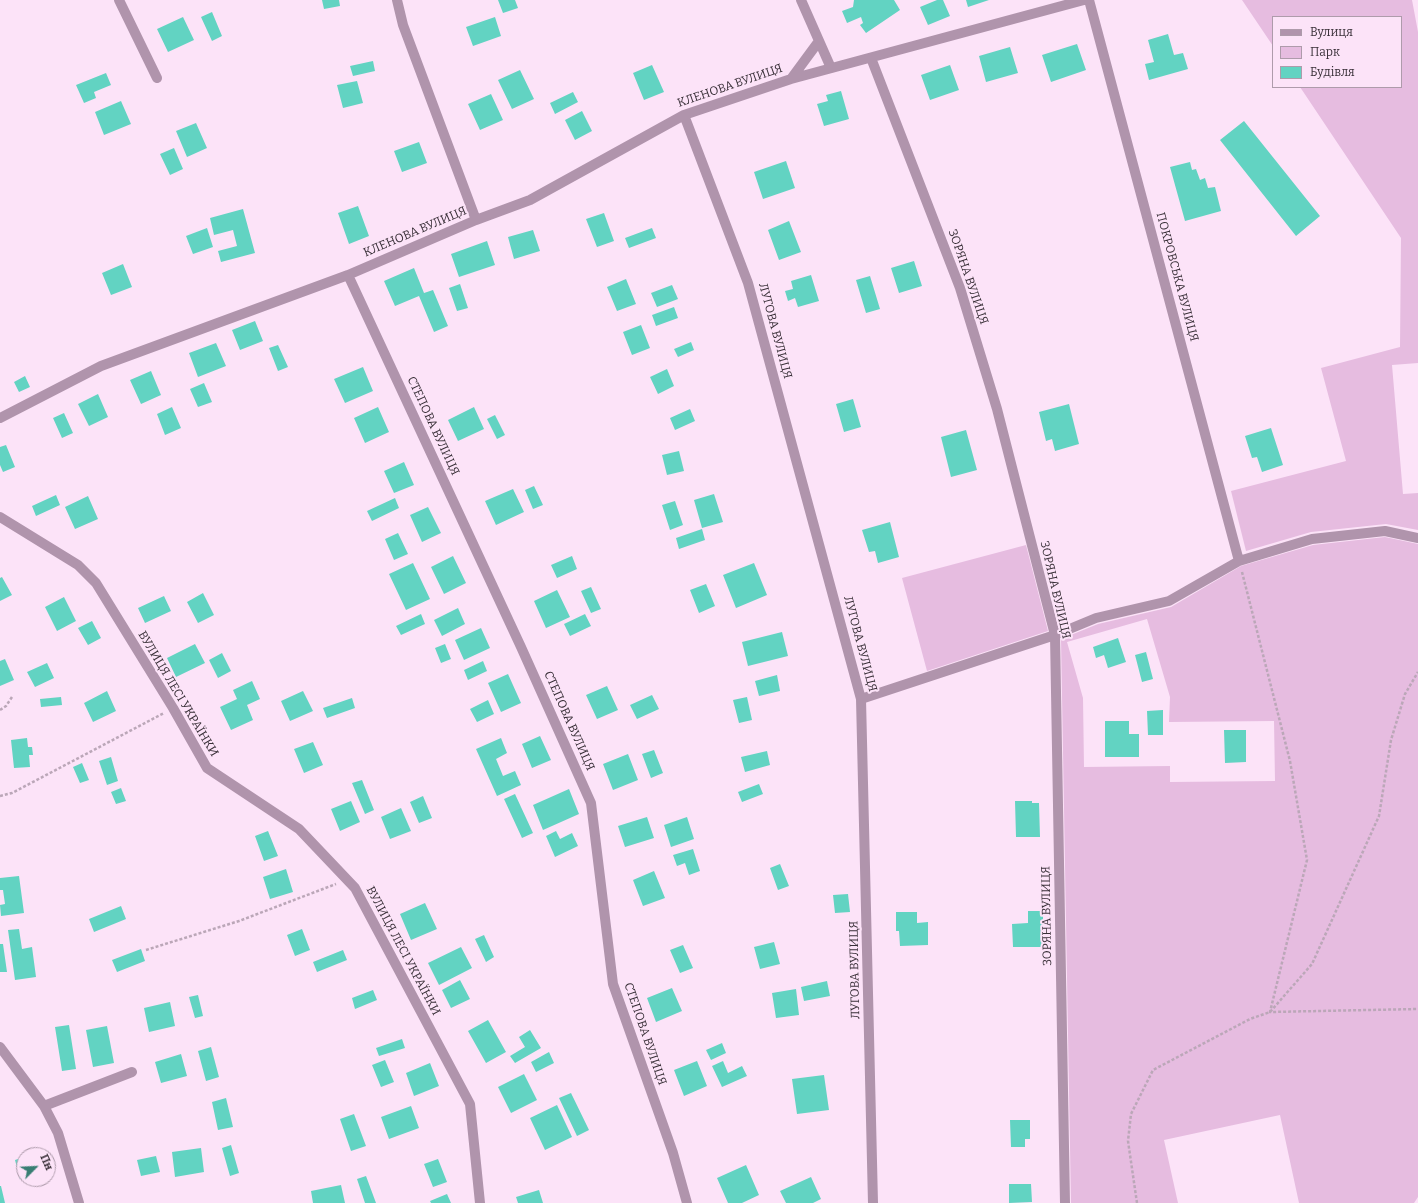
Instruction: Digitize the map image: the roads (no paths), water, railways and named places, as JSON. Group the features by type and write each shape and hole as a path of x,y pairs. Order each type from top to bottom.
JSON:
{"street":[{"path":"119,0 157,78"},
{"path":"397,0 403,25 476,220"},
{"path":"801,0 831,68"},
{"path":"791,79 871,58 1062,3 1084,0"},
{"name":"ПОКРОВСЬКА ВУЛИЦЯ","path":"1089,0 1239,561"},
{"name":"КЛЕНОВА ВУЛИЦЯ","path":"0,418 101,366 348,275 476,220 530,200 684,115 791,79 819,41"},
{"name":"ЗОРЯНА ВУЛИЦЯ","path":"871,58 960,288 997,409 1054,635 1065,1203"},
{"name":"ЛУГОВА ВУЛИЦЯ","path":"684,115 748,283 861,700 873,1203"},
{"name":"СТЕПОВА ВУЛИЦЯ","path":"348,275 515,632 591,803 613,984 673,1153 687,1203"},
{"name":"ВУЛИЦЯ ЛЕСІ УКРАЇНКИ","path":"0,517 78,565 96,583 173,708 207,768 299,829 356,888 470,1104 480,1203"},
{"path":"861,700 1054,635 1096,618 1169,601 1239,561 1312,540 1385,531 1418,538"},
{"path":"0,1047 44,1106 58,1133 79,1203"},
{"path":"44,1106 132,1072"}]}
